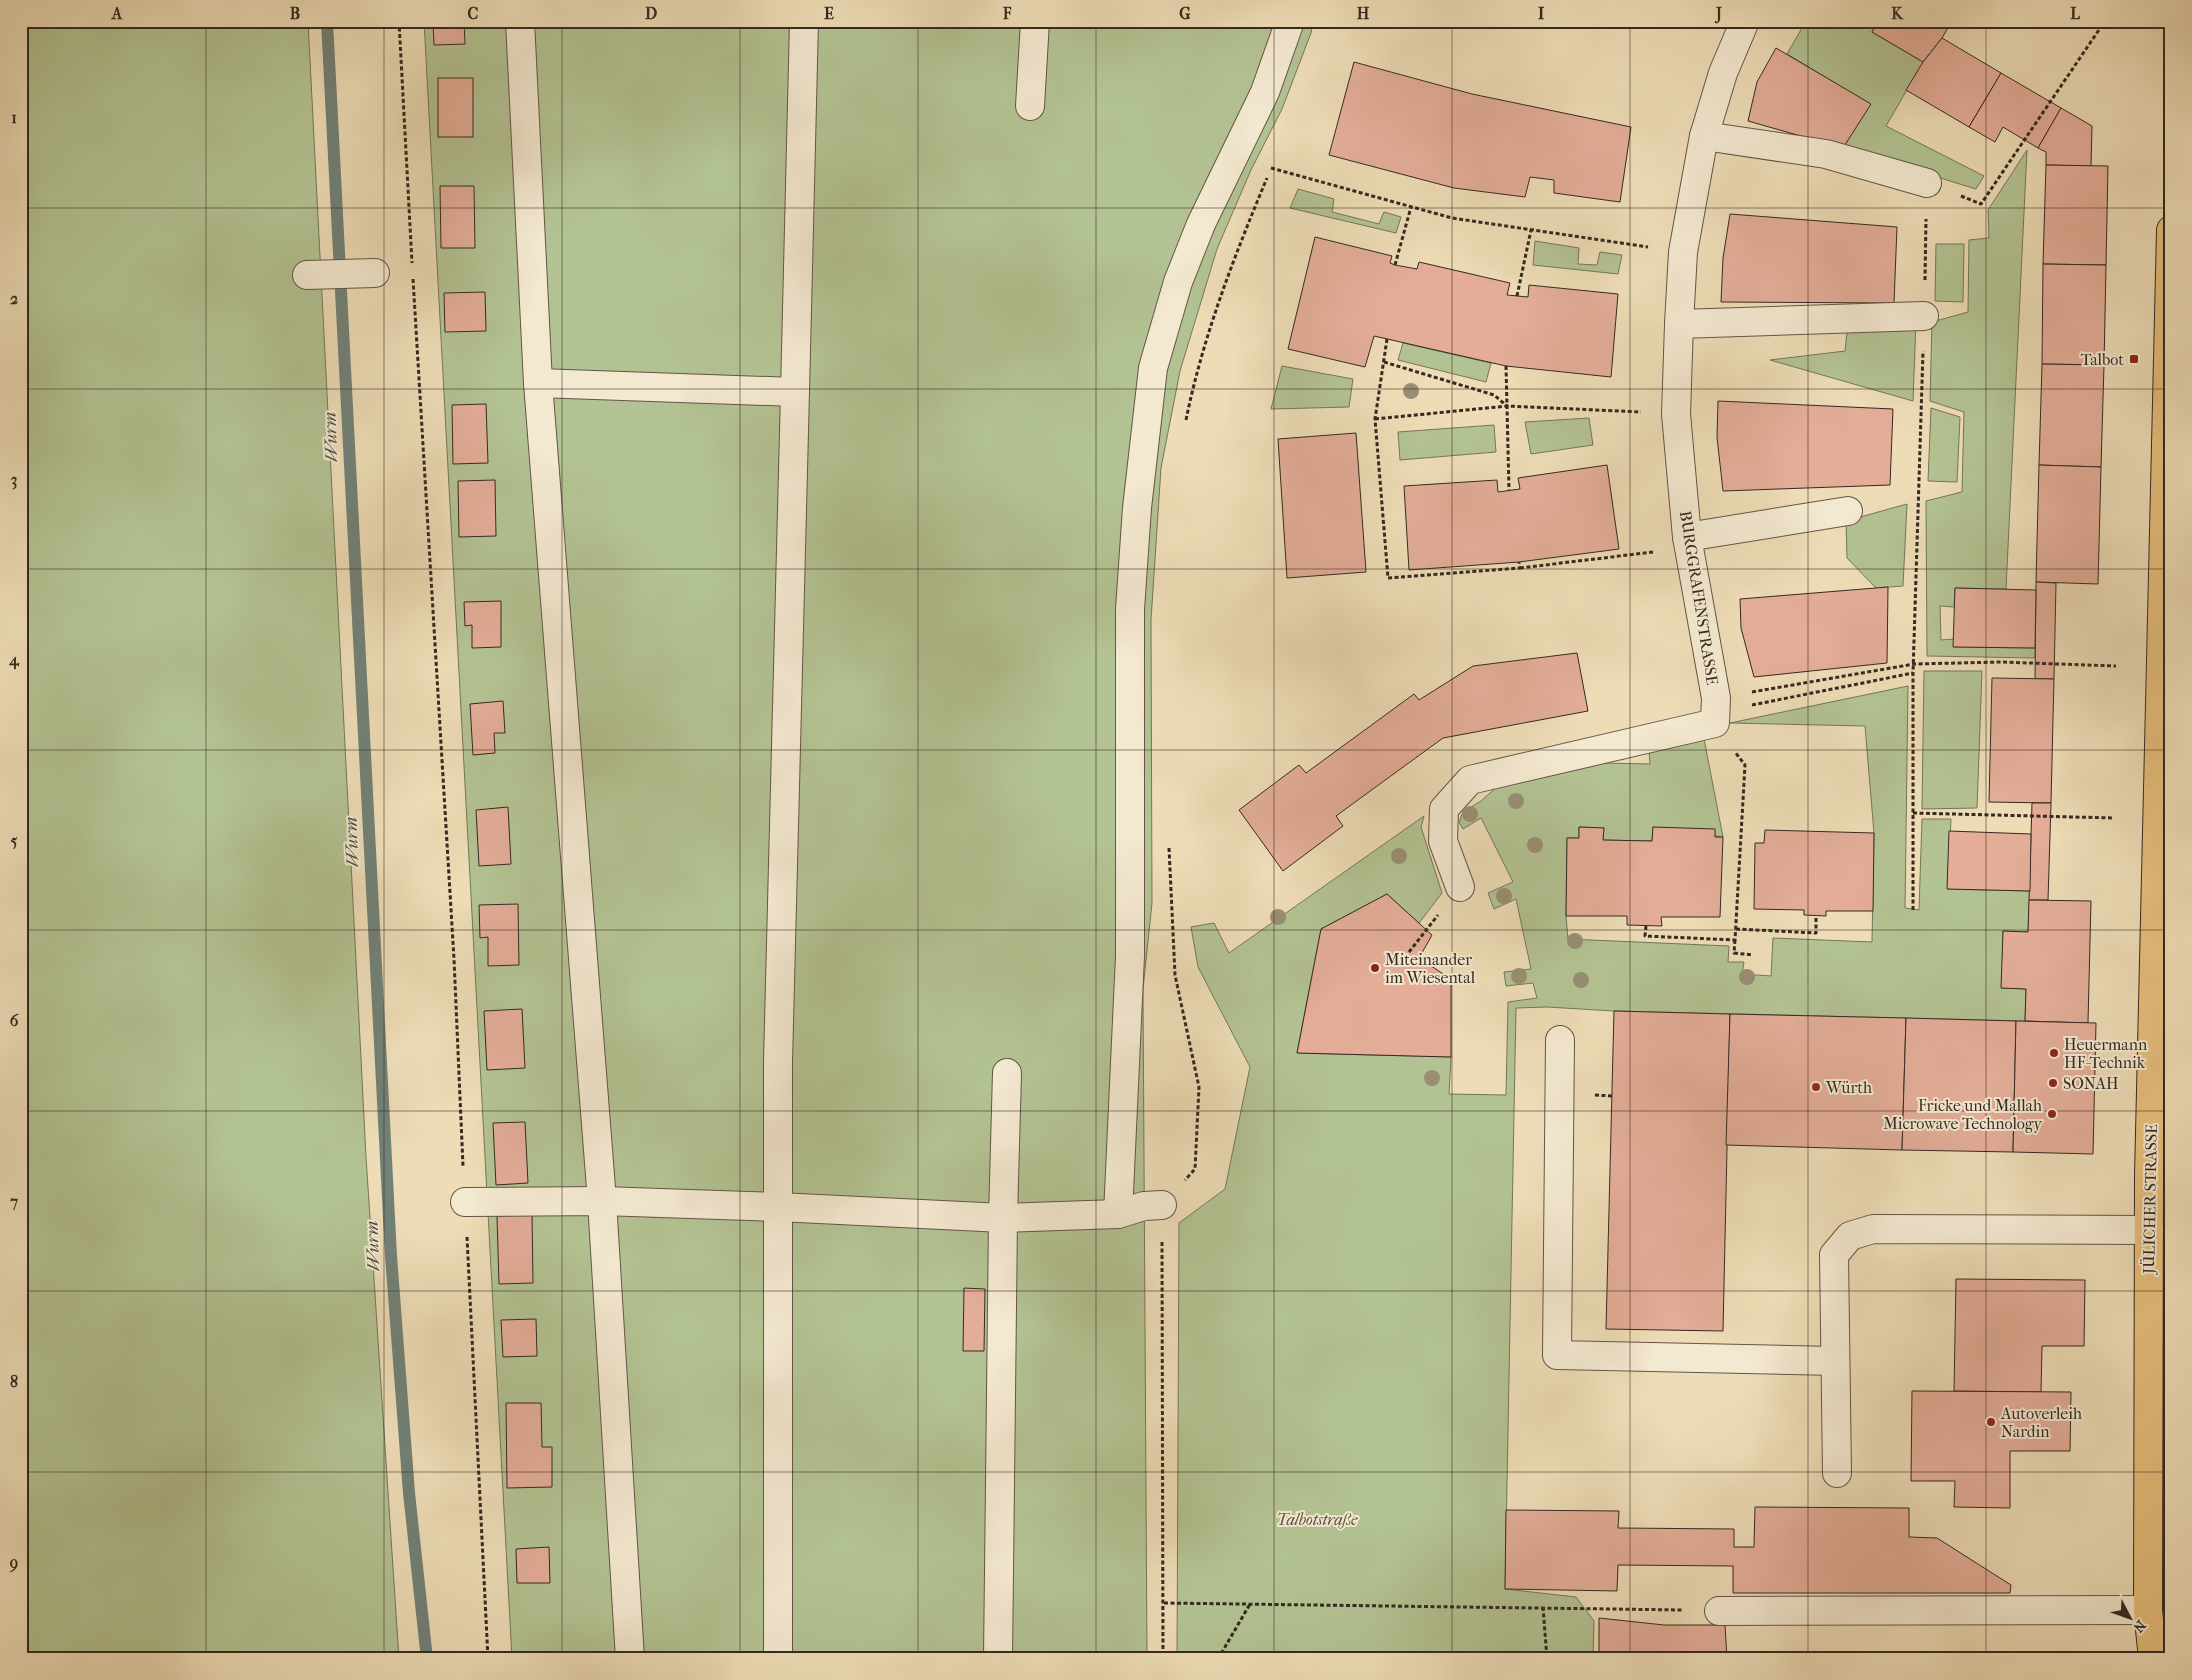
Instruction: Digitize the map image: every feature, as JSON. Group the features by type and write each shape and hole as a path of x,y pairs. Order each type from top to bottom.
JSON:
{"main road":[{"name":"JÜLICHER STRASSE","path":"2153,1659 2148,1610 2149,1230 2162,1062 2171,230"}],"lane":[{"path":"520,21 538,383 602,1201 630,1659"},
{"path":"778,1659 778,1062 804,21"},
{"path":"1030,106 1035,21"},
{"path":"1118,1214 1130,956 1130,609 1137,508 1153,368 1178,282 1201,224 1266,92 1290,21"},
{"name":"BURGGRAFENSTRASSE","path":"1715,718 1716,698 1687,542 1676,414 1679,324 1683,252 1704,136 1723,73 1745,21"},
{"path":"1704,136 1826,154 1927,183"},
{"path":"307,275 375,273"},
{"path":"1679,324 1924,316"},
{"path":"538,383 795,392"},
{"path":"1687,542 1848,511"},
{"path":"1460,887 1443,841 1444,809 1470,780 1715,718"},
{"path":"1560,1040 1557,1355 1836,1360"},
{"path":"998,1659 1003,1218 1007,1073"},
{"path":"465,1202 602,1201 1003,1218 1118,1214 1144,1206 1162,1205"},
{"path":"1837,1473 1834,1255 1850,1236 1873,1229 2149,1230"},
{"path":"1719,1611 2148,1610"}],"path":[{"path":"399,21 431,594 454,959 488,1659"},
{"path":"1913,910 1914,664 1927,183 1981,204 2105,21"},
{"path":"1185,425 1195,377 1231,265 1274,159"},
{"path":"1271,168 1452,218 1683,252"},
{"path":"1395,265 1411,207"},
{"path":"1517,296 1531,230"},
{"path":"1387,339 1375,419 1388,578 1520,568 1687,542"},
{"path":"1384,362 1494,395 1507,406"},
{"path":"1506,366 1509,490"},
{"path":"1375,419 1507,406 1676,414"},
{"path":"1518,562 1520,568"},
{"path":"1765,690 1914,664 2001,662 2116,666"},
{"path":"1753,954 1734,953 1745,765 1715,718 1914,673"},
{"path":"1912,813 2114,818"},
{"path":"1164,1659 1162,1205 1195,1169 1199,1087 1175,975 1169,839"},
{"path":"1409,952 1460,887"},
{"path":"1736,929 1816,933 1816,916"},
{"path":"1646,926 1645,936 1735,940"},
{"path":"1595,1095 1612,1096"},
{"path":"1164,1603 1719,1611"},
{"path":"1218,1659 1250,1604"},
{"path":"1543,1607 1547,1659"}],"green space":[{"path":"21,21 308,21 366,1157 399,1659 21,1659"},
{"path":"424,21 1313,21 1311,33 1282,109 1251,170 1217,249 1180,371 1161,468 1151,620 1152,903 1143,989 1147,1659 512,1659"},
{"path":"1806,21 1878,21 1872,32 1923,62 1886,126 1984,176 1976,189 1843,148 1870,104 1787,54"},
{"path":"2027,150 2006,589 1955,588 1954,607 1940,606 1941,640 1954,639 1954,647 2035,648 2035,658 1927,656 1926,501 1962,492 1964,412 1930,401 1932,322 1968,312 1969,240 1989,238 1988,210"},
{"path":"1298,189 1334,199 1332,212 1379,224 1384,212 1401,217 1396,233 1290,208"},
{"path":"1535,241 1579,248 1578,264 1597,265 1600,252 1622,255 1618,274 1533,265"},
{"path":"1936,244 1964,244 1963,302 1935,301"},
{"path":"1916,322 1913,401 1770,360 1845,351 1847,332"},
{"path":"1403,343 1491,363 1486,382 1398,360"},
{"path":"1282,366 1353,379 1349,407 1271,409"},
{"path":"1931,408 1960,417 1957,482 1928,481"},
{"path":"1589,418 1593,445 1531,454 1525,422"},
{"path":"1494,425 1496,452 1400,460 1398,432"},
{"path":"1907,504 1903,586 1876,588 1847,558 1846,521"},
{"path":"1924,671 1982,671 1977,808 1922,809"},
{"name":"Talbotstraße","path":"1908,686 1905,908 1919,910 1922,819 1951,819 1948,889 2030,891 2028,932 2003,931 2002,988 2026,989 2025,1021 1614,1011 1547,1007 1516,1008 1505,1589 1576,1597 1594,1621 1593,1659 1177,1659 1179,1223 1225,1189 1250,1067 1198,967 1191,927 1214,923 1229,953 1424,816 1421,827 1442,893 1419,923 1387,894 1321,929 1297,1053 1451,1057 1449,1094 1506,1095 1508,1002 1537,998 1533,983 1506,986 1504,972 1531,969 1516,899 1494,909 1488,893 1513,882 1481,818 1463,829 1459,822 1463,812 1481,801 1500,784 1604,763 1650,764 1649,751 1704,739 1723,837 1653,827 1652,841 1603,840 1604,828 1579,827 1579,838 1567,838 1566,916 1568,939 1729,946 1728,962 1744,962 1742,974 1771,976 1773,938 1872,942 1874,833 1865,726 1730,723"}],"building":[{"path":"433,21 464,21 465,44 434,45"},
{"path":"1878,21 1952,21 1942,38 1923,62 1872,32"},
{"path":"1942,38 2001,73 1969,127 1906,90 1923,62"},
{"path":"1776,48 1871,104 1843,148 1748,121 1757,82"},
{"path":"1354,62 1472,94 1631,127 1620,202 1554,193 1554,180 1530,177 1525,197 1454,188 1329,155"},
{"path":"2001,73 2061,108 2038,148 2003,127 1995,142 1969,127"},
{"path":"438,78 473,78 473,137 438,137"},
{"path":"2061,108 2092,126 2091,166 2046,165 2046,152 2038,148"},
{"path":"2046,165 2108,166 2106,265 2043,264"},
{"path":"440,186 474,186 475,248 441,248"},
{"path":"1730,214 1897,227 1894,303 1721,302 1723,258"},
{"path":"1315,237 1392,256 1390,263 1395,265 1417,269 1419,262 1510,283 1507,295 1528,297 1529,285 1618,294 1611,377 1506,366 1374,336 1365,367 1288,349"},
{"path":"2043,264 2106,265 2104,365 2042,364"},
{"path":"485,292 486,331 445,332 444,293"},
{"path":"2042,364 2104,365 2101,467 2039,465"},
{"path":"1718,401 1893,409 1890,485 1723,491 1717,437"},
{"path":"486,404 488,463 453,464 452,405"},
{"path":"1356,433 1366,572 1287,578 1278,439"},
{"path":"1607,465 1619,549 1519,562 1409,570 1404,486 1497,480 1498,492 1520,489 1518,478"},
{"path":"2039,465 2101,467 2098,584 2036,582"},
{"path":"495,480 496,536 459,537 458,481"},
{"path":"2036,582 2056,583 2054,679 2035,679"},
{"path":"1888,587 1887,663 1754,677 1741,628 1740,599"},
{"path":"1955,588 2036,590 2035,648 1953,647"},
{"path":"501,601 501,647 472,648 472,625 465,626 464,602"},
{"path":"1577,653 1588,711 1443,738 1336,816 1343,826 1283,871 1239,810 1299,765 1306,773 1414,694 1419,700 1473,666"},
{"path":"1992,678 2054,679 2051,803 1989,802"},
{"path":"503,701 505,733 494,733 495,753 473,755 470,704"},
{"path":"2032,803 2051,803 2048,900 2029,900"},
{"path":"508,807 511,864 479,866 476,810"},
{"path":"1579,827 1604,828 1603,840 1652,841 1653,827 1715,829 1715,837 1723,837 1720,917 1661,917 1662,926 1627,925 1627,916 1566,916 1567,838 1579,838"},
{"path":"1765,830 1874,833 1873,911 1826,911 1826,916 1804,915 1804,910 1754,909 1755,843 1764,843"},
{"path":"1949,831 2031,834 2030,891 1947,889"},
{"name":"Miteinander im Wiesental","path":"1387,894 1432,935 1419,958 1451,979 1451,1057 1297,1053 1321,929"},
{"path":"2029,900 2091,901 2088,1023 2025,1021 2026,989 2001,988 2003,931 2028,932"},
{"path":"518,904 519,965 488,966 488,937 480,938 479,905"},
{"path":"522,1009 525,1068 487,1070 484,1011"},
{"path":"1614,1011 1730,1014 1723,1331 1606,1329"},
{"path":"1730,1014 1906,1018 1902,1150 1726,1145"},
{"path":"1906,1018 2016,1021 2013,1152 1902,1150"},
{"path":"2016,1021 2096,1023 2093,1154 2013,1152"},
{"path":"525,1122 528,1183 496,1185 493,1123"},
{"path":"532,1215 533,1283 499,1284 497,1216"},
{"path":"1956,1279 2085,1280 2084,1346 2042,1346 2041,1392 1954,1391"},
{"path":"964,1288 985,1289 984,1351 963,1351"},
{"path":"536,1319 537,1356 503,1357 501,1320"},
{"name":"Autoverleih Nardin","path":"1912,1391 2071,1392 2070,1451 2010,1451 2010,1508 1954,1507 1955,1481 1911,1481"},
{"path":"506,1403 541,1403 542,1447 552,1447 552,1487 507,1488"},
{"path":"1755,1507 1909,1508 1909,1537 1937,1538 2011,1585 2010,1593 1733,1593 1733,1566 1618,1565 1617,1591 1505,1589 1506,1510 1619,1511 1618,1528 1734,1529 1734,1547 1754,1547"},
{"path":"549,1547 550,1583 517,1583 516,1549"},
{"path":"1599,1618 1664,1625 1725,1625 1727,1659 1599,1659"}],"waterway":[{"name":"Wurm","path":"327,21 391,1256 409,1493 427,1659"}],"place":[{"name":"Talbot","path":"2134,359"},
{"name":"Miteinander im Wiesental","path":"1375,968"},
{"name":"Heuermann HF-Technik","path":"2054,1053"},
{"name":"SONAH","path":"2053,1083"},
{"name":"Würth","path":"1816,1087"},
{"name":"Fricke und Mallah Microwave Technology","path":"2052,1114"},
{"name":"Autoverleih Nardin","path":"1991,1422"}]}
